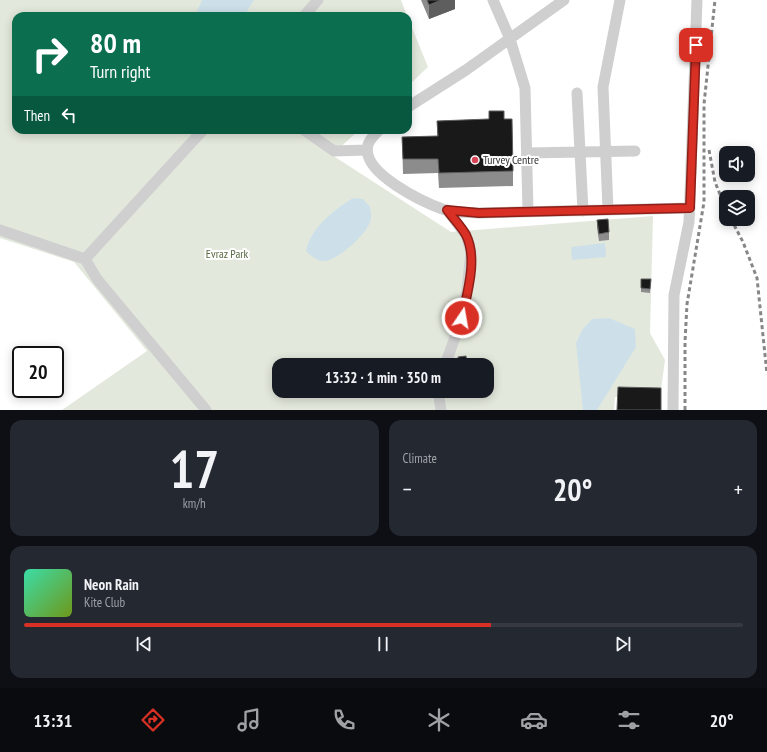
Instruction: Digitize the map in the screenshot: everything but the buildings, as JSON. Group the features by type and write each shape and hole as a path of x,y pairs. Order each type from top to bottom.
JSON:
{"street":[{"path":"308,12 318,0"},
{"path":"412,104 466,70 564,0"},
{"path":"608,210 603,87 620,0"},
{"path":"674,410 674,295 690,222 697,0"},
{"path":"492,1 510,39 525,88 528,212"},
{"path":"576,93 583,211"},
{"path":"85,260 199,134"},
{"path":"310,134 334,151 367,150"},
{"path":"376,134 368,144 367,150 376,168 410,195 447,210 479,213 690,208"},
{"path":"527,153 635,151"},
{"path":"447,210 466,235 472,252 462,318 448,358"},
{"path":"0,230 85,260 97,279 206,410"},
{"path":"439,398 441,410"}],"green space":[{"name":"Evraz Park","path":"0,0 401,0 406,12 12,12 12,134 355,134 332,155 451,232 653,216 650,333 665,360 660,398 615,397 614,410 62,410 147,351 74,262 0,238"},
{"path":"412,28 428,67 412,82"}],"shaded area":[{"path":"202,0 254,0 246,12 197,12"},
{"path":"353,198 363,199 370,207 370,222 363,234 343,252 330,260 322,261 314,258 306,251 313,234 324,220"},
{"path":"605,243 606,257 572,260 571,247"},
{"path":"609,318 635,329 636,347 597,410 583,410 576,343 582,330 592,319"}],"railway":[{"path":"685,410 685,342 687,304 704,202 704,104 715,0"},
{"path":"709,150 715,182 719,192"},
{"path":"735,226 743,242 757,278 767,374"}],"place":[{"name":"Turvey Centre","path":"475,160"}],"route":[{"path":"462,318 472,252 466,235 447,210 479,213 690,208 696,45"}]}
